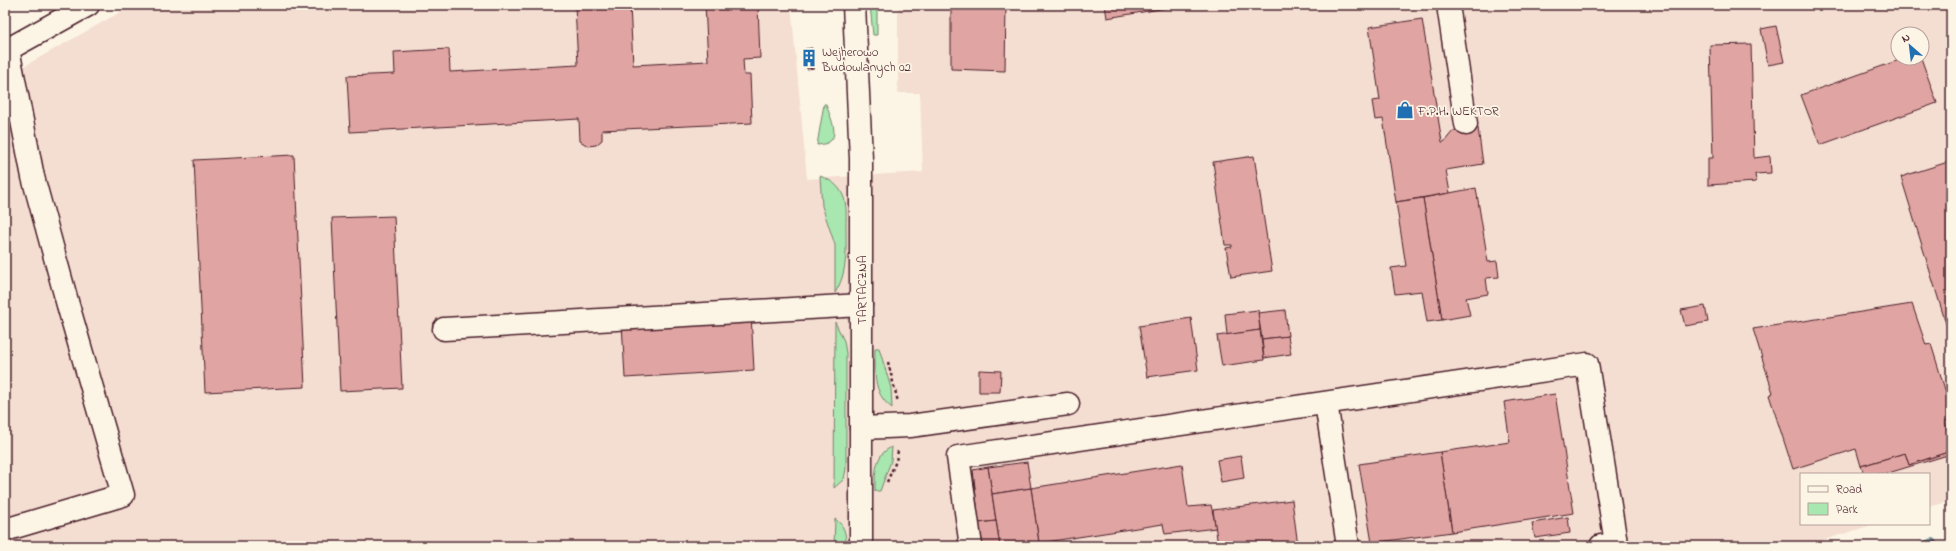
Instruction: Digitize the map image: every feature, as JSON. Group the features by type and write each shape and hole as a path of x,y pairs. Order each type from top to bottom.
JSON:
{"street":[{"path":"5,530 123,495 33,177 6,50 88,5"},
{"name":"TARTACZNA","path":"846,5 855,33"},
{"name":"TARTACZNA","path":"854,5 860,112 861,546"},
{"path":"1448,5 1466,124"},
{"path":"444,329 861,305"},
{"path":"971,546 958,457 1587,364 1616,543 1601,546"},
{"path":"1326,403 1348,546"},
{"path":"861,428 910,426 1068,404"}],"shaded area":[{"path":"133,5 791,5 807,179 923,172 920,93 898,93 898,5 1951,5 1951,501 1930,507 1930,473 1800,473 1800,525 1872,525 1804,546 5,546 5,77"}],"green space":[{"path":"870,5 877,5 877,35 873,35"},
{"path":"824,104 826,104 833,124 833,136 826,144 817,145"},
{"path":"820,176 828,179 838,187 846,205 846,244 844,269 835,293 835,245 822,206"},
{"path":"835,322 844,341 846,353 846,469 844,479 834,488"},
{"path":"875,348 879,348 891,388 892,408 881,396 876,381"},
{"path":"892,447 891,461 880,491 875,491 876,472 879,460 886,450"},
{"path":"835,519 841,524 844,531 846,546 834,546"}],"building":[{"path":"545,5 630,5 633,65 708,61 705,5 758,5 760,58 743,59 744,75 750,75 752,123 602,130 602,140 596,145 588,146 580,141 579,119 350,132 347,76 395,74 394,52 449,49 450,72 578,65 575,6 545,8"},
{"path":"951,5 1006,5 1005,71 951,69"},
{"path":"1105,5 1184,5 1107,18"},
{"name":"F.P.H. WEKTOR","path":"1422,19 1442,142 1444,142 1453,131 1478,128 1483,164 1446,170 1450,193 1396,202 1383,119 1375,120 1372,101 1380,100 1369,27"},
{"path":"1776,26 1784,62 1768,65 1761,29"},
{"path":"1751,44 1754,158 1770,156 1771,173 1755,174 1756,182 1708,185 1708,158 1713,158 1710,45"},
{"name":"Wejherowo Budowlanych 02","path":"812,48 814,68 807,69 805,49"},
{"path":"1890,63 1890,66 1924,66 1937,103 1820,145 1801,95"},
{"path":"294,155 305,387 205,392 194,160"},
{"path":"1254,156 1272,271 1231,277 1226,248 1232,247 1232,245 1225,245 1213,162"},
{"path":"1951,161 1951,340 1901,177"},
{"path":"1476,188 1488,262 1497,261 1499,277 1486,278 1488,294 1466,298 1470,315 1442,320 1423,198"},
{"path":"1423,198 1442,320 1427,322 1422,291 1395,294 1391,268 1406,266 1396,202"},
{"path":"394,216 402,388 340,391 332,218"},
{"path":"1912,304 1926,345 1931,344 1951,409 1951,419 1945,421 1951,444 1951,451 1909,465 1905,453 1861,466 1856,449 1793,469 1769,395 1773,393 1753,329"},
{"path":"1705,306 1708,322 1685,326 1681,310"},
{"path":"1258,310 1260,330 1227,335 1225,314"},
{"path":"1285,310 1288,336 1262,339 1258,313"},
{"path":"751,315 754,370 625,378 622,323"},
{"path":"1191,318 1198,370 1147,377 1139,326"},
{"path":"1260,330 1264,360 1222,366 1217,336"},
{"path":"1288,336 1291,354 1264,358 1262,339"},
{"path":"979,370 1001,371 1000,392 979,392"},
{"path":"1555,394 1574,513 1452,532 1440,452 1510,442 1504,402"},
{"path":"1951,451 1951,454 1888,473 1864,473 1861,466 1905,453 1909,465"},
{"path":"1440,452 1452,532 1372,543 1359,464"},
{"path":"1241,456 1244,478 1221,482 1217,460"},
{"path":"1027,462 1031,488 992,494 988,467"},
{"path":"1182,464 1188,507 1211,505 1216,528 1165,534 1163,524 1039,543 1031,488"},
{"path":"988,467 996,521 979,523 973,470"},
{"path":"1031,488 1039,543 1017,546 1000,546 992,494"},
{"path":"1292,500 1298,546 1218,546 1213,510"},
{"path":"1568,517 1570,533 1535,538 1532,523"},
{"path":"996,521 1000,546 983,546 979,523"}],"waterway":[{"path":"1921,546 1933,542"}],"place":[{"name":"Wejherowo Budowlanych 02","path":"809,58"},
{"name":"F.P.H. WEKTOR","path":"1405,110"}]}
